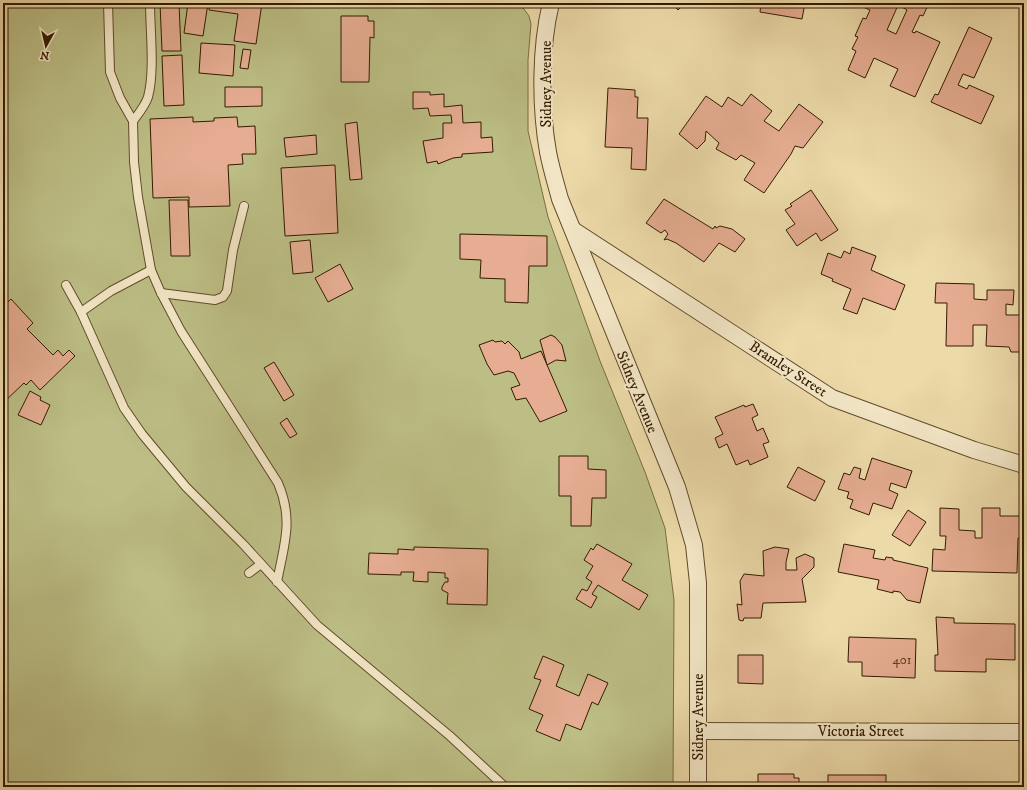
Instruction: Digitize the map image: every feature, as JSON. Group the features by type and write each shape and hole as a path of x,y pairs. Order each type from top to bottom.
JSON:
{"street":[{"name":"Sidney Avenue","path":"546,5 543,74 544,123 548,153 560,199 677,487 694,545 698,583 698,787"},
{"name":"Bramley Street","path":"573,230 832,398 974,450 1024,465"},
{"name":"Victoria Street","path":"698,730 1024,732"}],"lane":[{"path":"108,3 110,72 120,98 133,120 134,162 138,197 151,270 181,331 278,483 284,498 287,514 286,536 277,582"},
{"path":"133,120 143,108 148,96 151,58 150,3"},
{"path":"161,293 215,300 223,297 227,291 233,250 244,206"},
{"path":"81,312 111,291 151,270"},
{"path":"66,285 81,312 124,408 142,434 199,502 261,564 322,629 450,736 505,787"},
{"path":"249,573 261,564"}],"green space":[{"path":"3,3 515,3 524,9 529,16 531,24 528,60 528,131 548,217 600,361 645,472 665,528 674,600 673,787 3,787"}],"building":[{"path":"160,3 179,3 181,51 162,51"},
{"path":"188,3 208,3 203,36 184,33"},
{"path":"210,3 262,3 256,44 234,41 238,14 209,10"},
{"path":"672,3 685,3 678,10"},
{"path":"761,3 805,3 802,19 760,12"},
{"path":"854,3 899,3 887,30 896,34 907,10 902,7 904,3 929,3 923,16 920,15 912,32 915,33 916,31 940,42 915,97 890,86 898,69 874,58 865,78 848,70 856,51 852,49 858,37 855,36 863,18 866,19 870,10"},
{"path":"341,16 368,16 368,21 374,21 374,38 370,37 369,82 341,82"},
{"path":"969,27 992,38 974,78 963,74 958,85 967,89 969,85 994,96 981,124 931,102 935,94 938,95"},
{"path":"201,43 235,45 233,76 199,73"},
{"path":"243,49 251,50 248,69 240,68"},
{"path":"182,55 184,105 164,106 162,56"},
{"path":"225,87 262,87 262,106 225,107"},
{"path":"608,88 635,90 635,97 638,97 637,118 648,118 646,170 631,169 632,148 605,147"},
{"path":"413,92 430,92 430,95 444,94 444,107 462,105 463,123 481,122 481,138 492,137 493,152 462,154 462,157 453,158 438,164 437,161 427,163 423,141 443,138 443,123 452,123 451,115 430,116 428,108 413,109"},
{"path":"751,94 772,111 764,121 779,131 799,104 823,122 803,148 795,146 764,193 744,180 755,163 741,155 736,160 716,149 719,143 706,131 705,141 697,149 679,134 706,96 722,107 728,97 742,106"},
{"path":"193,117 193,122 214,121 214,118 237,117 238,127 255,126 256,154 242,154 243,164 228,165 230,206 189,207 189,197 153,198 150,119"},
{"path":"357,122 362,179 350,180 345,124"},
{"path":"3,135 5,135 4,154 3,154"},
{"path":"316,135 317,154 286,157 284,138"},
{"path":"335,165 338,233 285,236 281,168"},
{"path":"811,190 838,230 821,241 816,233 797,246 786,230 795,224 785,210 792,206 790,204"},
{"path":"664,199 713,229 715,226 716,228 720,226 732,229 745,239 735,252 719,243 704,262 676,243 667,239 664,240 668,234 665,230 661,233 646,223"},
{"path":"169,200 188,200 190,256 171,256"},
{"path":"460,234 547,236 547,266 529,266 528,303 505,302 505,279 480,278 481,260 460,259"},
{"path":"310,240 313,272 293,274 290,242"},
{"path":"852,247 876,256 871,270 905,285 895,310 863,298 857,314 843,309 851,289 832,281 833,279 821,274 828,253 841,258 844,251 850,254"},
{"path":"340,264 353,289 328,302 315,278"},
{"path":"936,283 974,284 974,299 987,300 987,290 1014,290 1013,305 1006,304 1006,315 1024,315 1023,352 1011,352 1009,347 986,346 987,325 973,325 973,346 946,346 947,303 935,303"},
{"path":"11,299 33,323 27,329 53,355 58,350 63,356 69,350 75,356 40,390 31,380 26,385 24,383 3,403 3,307"},
{"path":"551,335 555,337 562,345 566,361 556,360 547,365 540,340"},
{"path":"493,340 495,342 502,341 505,344 508,341 519,352 521,359 541,351 567,411 540,422 526,398 516,400 511,388 520,385 514,373 508,371 494,375 487,364 479,345"},
{"path":"274,362 294,395 284,401 264,368"},
{"path":"30,391 41,397 40,400 50,405 41,425 18,415"},
{"path":"753,404 758,415 752,418 757,431 763,428 769,442 763,444 768,457 750,465 748,460 736,465 727,444 719,448 715,438 723,434 715,417 744,405 745,407"},
{"path":"287,418 297,434 290,438 280,423"},
{"path":"559,456 588,456 588,469 606,470 606,498 592,498 591,526 571,526 571,496 559,496"},
{"path":"872,458 912,471 906,488 891,483 889,490 898,494 892,509 873,503 869,515 850,508 853,500 847,498 849,492 838,489 844,473 850,475 854,467 861,469 859,478 865,480"},
{"path":"798,467 825,481 815,501 787,487"},
{"path":"940,508 959,509 959,530 975,531 975,538 982,538 982,508 1000,508 1000,516 1024,516 1024,538 1018,538 1017,573 932,571 933,549 945,550 946,536 940,536"},
{"path":"908,510 926,522 910,546 892,535"},
{"path":"597,544 632,564 622,580 648,595 639,610 598,585 592,594 597,597 591,608 576,599 582,589 587,591 592,582 586,578 593,566 584,560 591,548 593,550"},
{"path":"844,544 875,550 873,558 885,560 886,557 893,558 893,560 928,568 920,603 907,600 900,592 893,591 893,593 877,589 879,580 838,572"},
{"path":"414,547 488,549 487,605 447,604 448,593 442,590 445,582 448,582 448,578 445,578 445,573 428,572 428,582 413,581 414,572 401,572 401,575 368,574 369,553 398,554 398,549 414,550"},
{"path":"775,547 789,549 786,570 797,570 796,558 805,554 814,558 814,567 802,579 806,602 763,603 761,618 744,618 743,621 739,620 737,604 742,605 740,581 744,574 764,576 763,551"},
{"path":"936,617 954,618 954,623 1015,624 1015,660 986,659 986,672 935,671 935,655 938,655"},
{"path":"849,637 916,639 915,678 862,676 862,662 848,662"},
{"path":"738,655 763,655 763,684 738,683"},
{"path":"543,656 564,665 556,686 579,696 588,674 608,683 598,705 592,702 581,730 566,724 560,741 536,731 543,715 529,709 541,680 534,678"},
{"path":"758,774 794,774 794,778 799,778 799,787 758,787"},
{"path":"828,775 886,775 886,787 828,787"}]}
